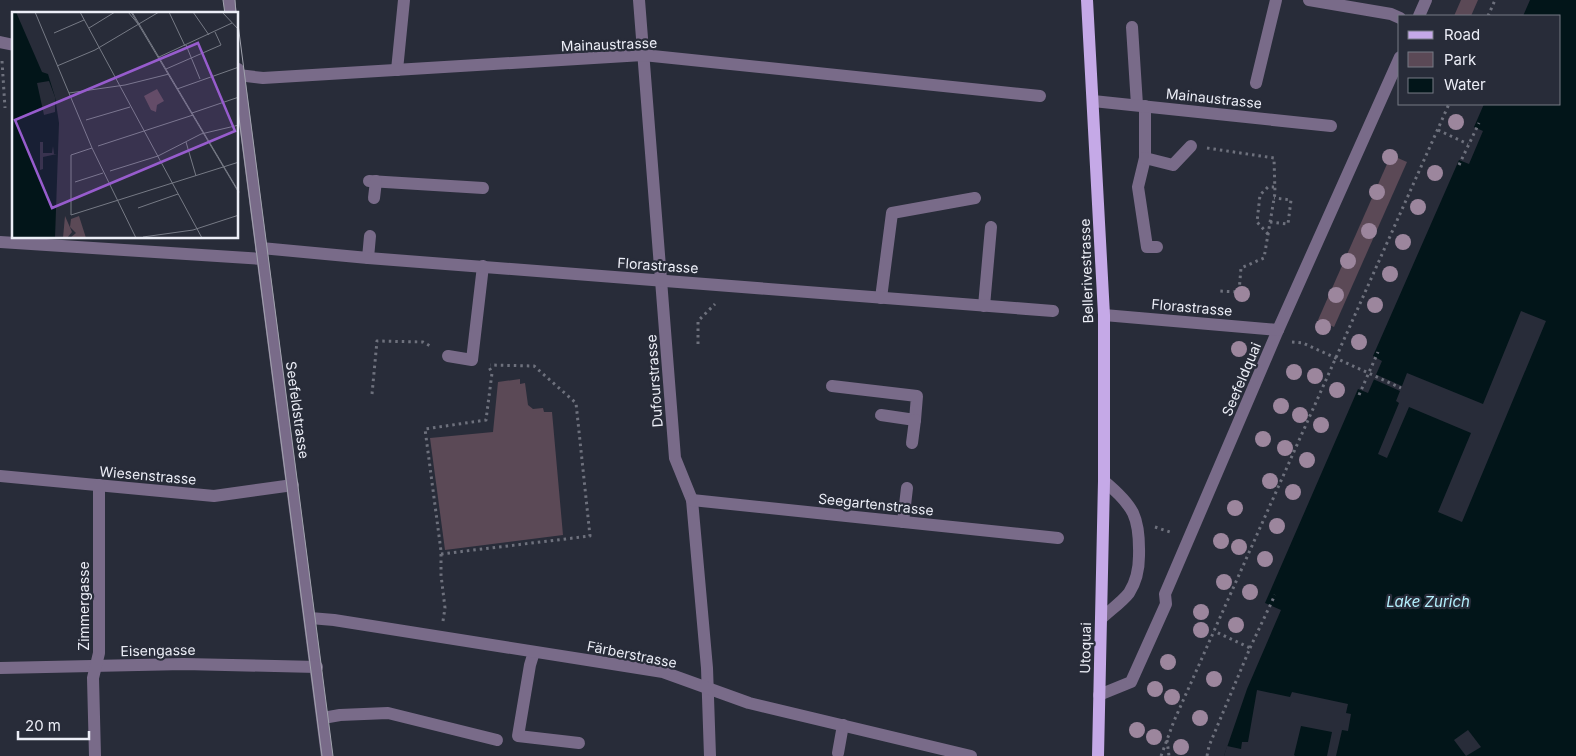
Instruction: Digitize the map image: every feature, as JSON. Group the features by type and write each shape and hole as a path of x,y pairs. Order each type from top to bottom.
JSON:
{"main road":[{"name":"Bellerivestrasse","path":"1087,0 1104,315 1102,541"},
{"name":"Utoquai","path":"1098,756 1102,541"}],"street":[{"path":"397,70 404,0"},
{"name":"Dufourstrasse","path":"639,0 675,458 692,500 706,668 710,756"},
{"path":"1256,83 1276,0"},
{"path":"1309,0 1391,14 1398,17"},
{"path":"1419,15 1426,0"},
{"path":"1132,27 1145,158 1138,187 1147,248 1157,247"},
{"name":"Mainaustrasse","path":"239,73 263,78 643,55 1040,96"},
{"name":"Seefeldquai","path":"1099,695 1131,682 1166,604 1165,594 1278,330 1398,61"},
{"name":"Seefeldstrasse","path":"239,81 317,667 327,756"},
{"name":"Mainaustrasse","path":"1093,100 1331,126"},
{"path":"1145,158 1173,165 1191,146"},
{"path":"374,198 372,181 483,188"},
{"path":"881,298 892,213 975,198"},
{"path":"984,306 991,227"},
{"path":"368,258 370,236"},
{"name":"Florastrasse","path":"0,242 368,258 1052,311"},
{"path":"448,356 472,360 483,266"},
{"name":"Florastrasse","path":"1104,315 1278,330"},
{"path":"832,386 917,396 912,443"},
{"path":"882,415 915,420"},
{"name":"Wiesenstrasse","path":"0,476 222,496 293,485"},
{"path":"1101,619 1129,593 1139,566 1140,533 1128,503 1104,481"},
{"name":"Zimmergasse","path":"94,756 93,678 99,653 99,485"},
{"path":"903,522 907,488"},
{"name":"Seegartenstrasse","path":"692,500 1058,538"},
{"name":"Färberstrasse","path":"310,618 334,620 663,672 749,703 971,756"},
{"path":"534,652 518,736 579,743"},
{"name":"Eisengasse","path":"0,668 191,664 317,667"},
{"path":"323,718 340,715 388,713 497,740"},
{"path":"838,754 843,725"}],"path":[{"path":"1488,15 1495,0"},
{"path":"1,47 5,108"},
{"path":"1161,756 1214,631 1449,105"},
{"path":"1459,165 1479,123"},
{"path":"1438,130 1468,144"},
{"path":"1191,146 1274,158 1274,198 1264,258 1241,268 1239,292 1219,291"},
{"path":"1268,234 1257,222 1260,196 1268,186 1274,187"},
{"path":"1270,222 1288,224 1291,200 1274,198"},
{"path":"698,344 698,321 716,302"},
{"path":"372,394 377,341 423,342 448,356"},
{"path":"1303,343 1401,388"},
{"path":"1358,395 1378,352"},
{"path":"441,554 590,536 576,403 534,366 487,364 492,373 486,420 425,429 441,554 441,575 445,608 443,625"},
{"path":"1148,524 1177,534"},
{"path":"1207,756 1209,746 1250,648 1275,596"},
{"path":"1214,631 1250,648"},
{"path":"1167,740 1169,756"}],"green space":[{"path":"1461,0 1478,0 1471,15 1454,15"},
{"path":"1391,155 1407,162 1334,327 1318,320"},
{"path":"520,379 520,384 525,383 528,405 533,409 543,408 544,412 552,412 563,535 445,550 430,438 493,432 498,382"}],"water":[{"name":"Lake Zurich","path":"1530,0 1576,0 1576,756 1224,756 1247,689 1281,610 1265,603 1358,389 1368,393 1382,361 1373,356 1459,160 1469,164 1483,131 1474,127 1484,105 1561,105 1561,15 1523,15"}],"pier":[{"path":"1521,311 1546,321 1462,522 1438,512 1471,433 1409,407 1387,458 1378,454 1399,403 1396,401 1400,391 1373,379 1375,374 1402,386 1407,373 1483,404"},
{"path":"1257,690 1290,697 1292,692 1348,704 1346,713 1351,714 1348,731 1342,730 1336,756 1327,756 1332,732 1301,726 1295,756 1224,756 1227,746 1241,749 1242,742 1248,742"},
{"path":"1468,730 1481,747 1466,756 1454,740"}],"tram line":[{"path":"223,0 225,12"},
{"path":"235,0 236,12"},
{"path":"239,32 333,756"},
{"path":"239,118 322,756"}]}
